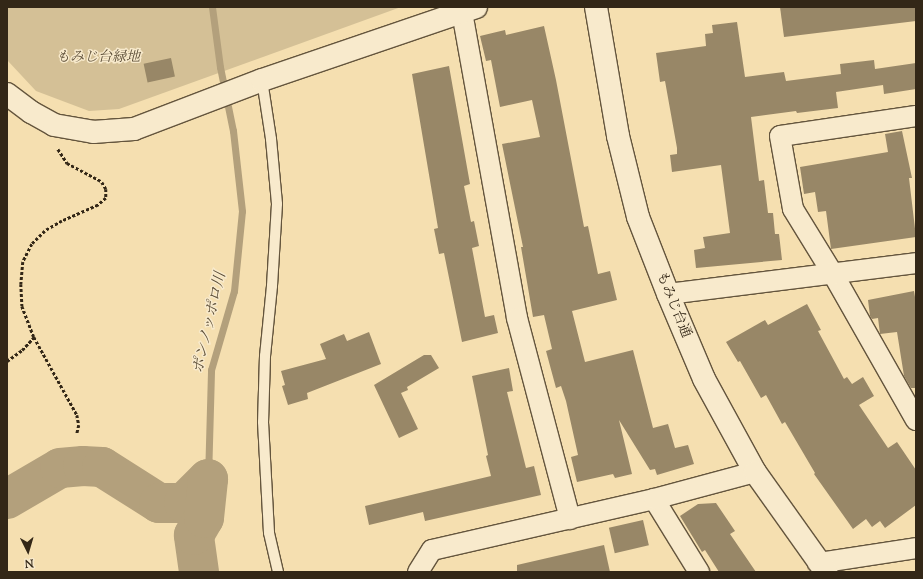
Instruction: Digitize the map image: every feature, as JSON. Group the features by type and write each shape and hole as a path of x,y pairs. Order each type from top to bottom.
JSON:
{"street":[{"name":"もみじ台通","path":"596,7 618,136 638,217 668,294 704,379 755,472 822,568"},
{"path":"7,94 31,112 54,125 93,132 134,129 253,83 469,10 517,318 570,519"},
{"path":"914,414 793,208 780,136 916,116"},
{"path":"668,294 916,263"},
{"path":"418,572 432,550 654,499 755,472"},
{"path":"654,499 699,572"},
{"path":"822,568 916,548"}],"lane":[{"path":"253,83 271,139 277,204 272,286 265,356 262,422 269,533 278,572"}],"path":[{"path":"54,125 59,152 67,163 102,182 106,189 106,198 98,205 62,221 45,231 32,244 23,262 21,284 22,306 34,337 77,415 79,425 76,434"},
{"path":"7,361 22,350 34,337"}],"green space":[{"name":"もみじ台緑地","path":"7,7 401,7 119,109 89,111 36,91 7,60"}],"building":[{"path":"780,7 916,7 916,21 784,37"},
{"path":"737,22 745,77 784,72 786,81 841,74 840,64 874,60 875,69 916,63 916,89 884,94 883,85 836,92 838,108 797,113 796,111 751,117 759,181 764,180 768,213 773,213 775,234 779,234 782,260 696,268 694,250 705,248 703,237 730,233 721,165 672,172 670,155 677,154 677,148 665,81 660,82 656,53 706,46 705,34 713,33 712,25"},
{"path":"544,26 556,80 584,227 588,226 598,274 610,271 617,300 572,311 585,362 633,350 653,428 668,424 675,448 688,445 694,464 657,475 655,469 650,470 619,420 632,474 615,478 613,474 577,482 571,457 578,455 566,401 561,386 556,388 546,351 552,349 544,315 533,317 521,247 523,247 502,144 540,137 532,100 500,107 491,60 486,61 480,36 505,30 506,35"},
{"path":"171,58 175,77 148,82 144,64"},
{"path":"449,66 470,184 464,186 471,222 474,221 479,246 472,248 485,317 494,315 498,333 462,342 444,253 439,254 434,229 438,228 412,74"},
{"path":"902,131 912,178 909,178 916,237 831,249 826,211 818,212 815,192 804,194 800,167 888,152 885,134"},
{"path":"914,291 916,303 916,388 911,388 904,376 897,332 880,334 878,318 872,319 870,316 868,300"},
{"path":"807,304 821,330 818,331 844,379 847,377 852,384 863,377 874,396 859,405 888,448 897,442 916,470 916,505 885,528 880,521 872,527 866,519 853,529 814,474 815,473 785,422 782,424 766,395 761,398 740,361 738,362 726,342 765,320 768,325"},
{"path":"369,332 381,364 307,393 308,399 288,405 282,386 285,385 281,371 326,359 320,344 344,334 347,341"},
{"path":"424,355 431,355 439,368 407,387 408,390 401,393 418,429 399,438 374,385"},
{"path":"509,368 513,391 507,392 526,468 534,466 541,495 425,521 423,512 369,525 365,506 491,476 472,376"},
{"path":"716,503 735,531 730,534 756,572 719,572 705,550 702,552 680,516 698,504"},
{"path":"643,520 649,545 615,553 609,528"},
{"path":"604,545 610,572 517,572 517,565"}],"waterway":[{"name":"ポンノッポロ川","path":"208,479 211,370 234,291 242,211 233,131 220,67 212,7"},
{"path":"7,499 60,468 83,466 102,467 159,503 184,503 208,479"},
{"path":"199,572 194,535 204,518 208,479"}]}
